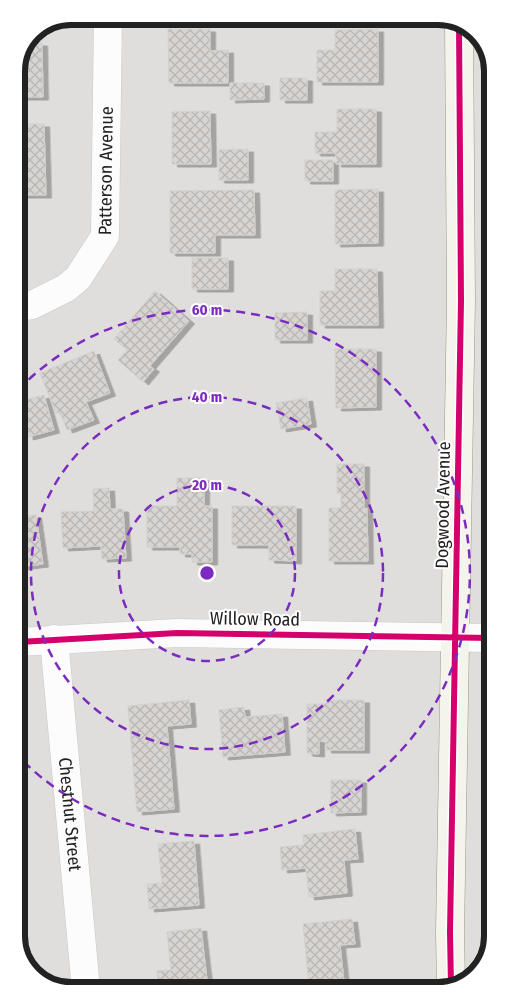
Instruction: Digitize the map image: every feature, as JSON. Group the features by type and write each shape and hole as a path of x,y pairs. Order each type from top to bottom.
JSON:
{"street":[{"name":"Patterson Avenue","path":"25,306 32,305 66,288 78,278 105,236 108,25"},
{"name":"Dogwood Avenue","path":"451,980 450,932 461,301 459,31"},
{"name":"Willow Road","path":"25,641 177,633 484,638"},
{"name":"Chestnut Street","path":"54,639 85,982"}],"shaded area":[{"path":"441,25 453,27 464,33 473,41 481,53 484,71 484,942 481,954 473,966 456,979 438,982 68,982 56,980 43,973 28,954 25,936 25,68 34,43 48,31 62,26"}],"building":[{"path":"168,29 210,29 210,51 228,50 228,83 169,83"},
{"path":"378,29 378,82 317,82 317,50 335,50 335,30"},
{"path":"34,43 42,43 43,97 25,97 25,68"},
{"path":"280,78 307,78 307,100 280,100"},
{"path":"230,83 264,83 264,99 230,100"},
{"path":"337,109 376,109 376,164 336,164 336,153 315,153 315,132 337,132"},
{"path":"210,111 211,164 172,164 172,112"},
{"path":"25,124 44,124 46,195 25,195"},
{"path":"248,149 248,180 219,180 219,150"},
{"path":"305,160 333,160 333,181 305,181"},
{"path":"378,189 378,243 335,244 335,190"},
{"path":"254,190 255,235 215,235 215,253 170,253 170,191"},
{"path":"192,258 228,258 228,289 192,289"},
{"path":"335,269 377,269 378,325 320,325 320,291 335,291"},
{"path":"155,291 189,321 150,366 154,369 143,382 118,360 127,350 114,339"},
{"path":"307,312 307,340 275,340 275,313"},
{"path":"335,349 376,349 376,407 336,408"},
{"path":"94,351 110,393 86,402 94,420 67,430 60,412 56,413 40,373"},
{"path":"44,395 54,430 28,437 25,426 25,400"},
{"path":"307,398 311,424 281,429 276,403"},
{"path":"337,464 364,464 364,509 367,508 368,561 329,561 329,508 341,508 341,493 337,493"},
{"path":"177,478 204,478 204,506 212,506 212,562 192,562 192,554 180,554 180,547 147,547 147,506 177,506"},
{"path":"109,488 110,509 123,509 126,558 102,559 101,546 63,548 61,512 94,511 93,489"},
{"path":"232,506 296,506 296,561 269,560 269,545 232,545"},
{"path":"36,515 43,564 25,566 25,516"},
{"path":"189,700 191,724 167,726 174,809 137,812 128,706"},
{"path":"326,700 364,700 364,750 326,750 326,742 319,741 319,754 307,753 307,704 326,704"},
{"path":"244,707 245,717 282,714 285,752 223,757 219,710"},
{"path":"331,780 361,780 361,812 331,813"},
{"path":"355,829 358,859 344,860 347,893 309,897 306,868 282,870 280,847 304,845 303,835"},
{"path":"194,841 199,905 149,909 147,884 162,883 158,844"},
{"path":"352,919 355,944 340,945 344,982 309,982 303,924"},
{"path":"201,928 207,982 158,982 157,971 171,970 167,932"}],"cycle path":[{"path":"451,980 450,932 461,301 459,31"},
{"path":"25,642 177,633 484,638"}]}
